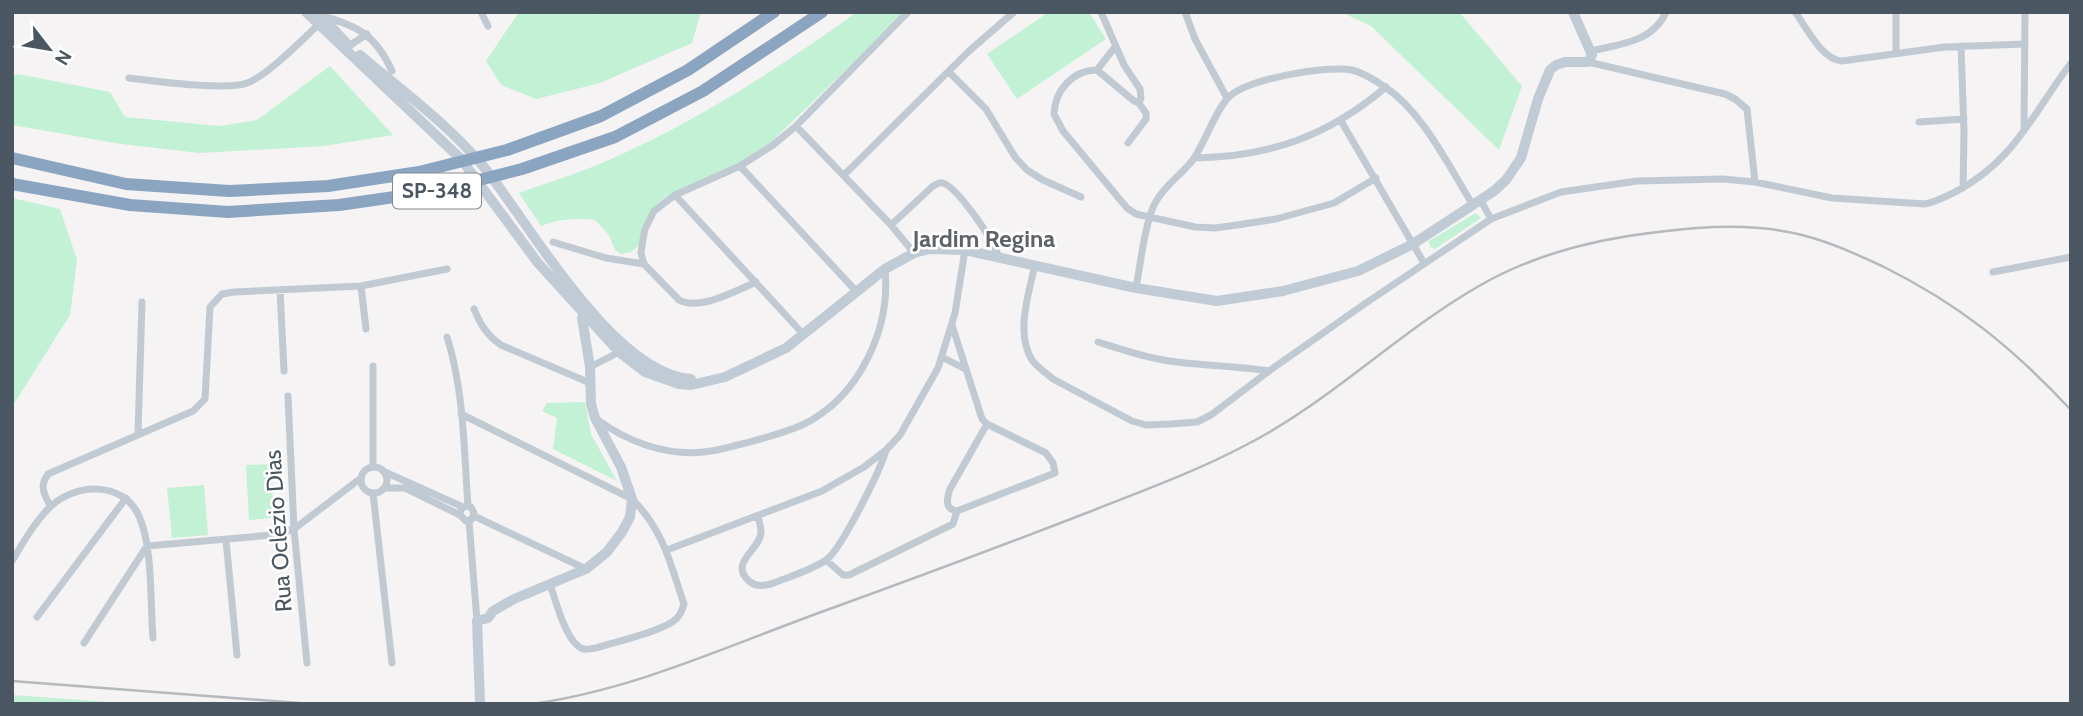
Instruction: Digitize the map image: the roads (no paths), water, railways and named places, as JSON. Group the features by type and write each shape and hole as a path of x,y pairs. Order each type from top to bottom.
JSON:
{"highway":[{"name":"SP-348","path":"12,158 127,184 229,191 328,186 418,172 507,150 601,116 688,70 774,12"},
{"name":"SP-348","path":"12,184 130,205 228,212 339,205 436,191 522,169 615,138 703,91 822,12"}],"street":[{"path":"306,12 341,21 366,34 385,56 392,71"},
{"path":"481,12 488,26"},
{"path":"644,264 642,245 654,211 675,195 740,166 773,145 796,126 908,12"},
{"path":"844,175 998,24 1014,12"},
{"path":"1101,12 1115,47 1142,93 1138,102"},
{"path":"1185,12 1195,39 1227,98"},
{"path":"1573,12 1591,51 1588,62"},
{"path":"1591,51 1647,36 1661,24 1666,12"},
{"path":"1795,12 1826,53 1836,61 1961,46 2025,44"},
{"path":"1896,12 1896,52"},
{"path":"2024,132 2025,12"},
{"path":"318,17 409,103 470,169 534,258 575,305 586,311"},
{"path":"129,78 177,83 248,83 266,71 318,17"},
{"path":"318,17 409,103 459,141 483,166 586,311 623,349 648,365 680,378 709,380 737,372 786,348 855,290 914,253 943,249 965,250 1136,288 1216,301 1283,291 1358,271 1413,244 1477,203 1506,180 1521,158 1538,99 1550,71 1565,62 1588,62 1725,94 1743,104 1749,116 1755,182"},
{"path":"349,46 366,34"},
{"path":"1961,46 1963,188"},
{"path":"1097,70 1115,47"},
{"path":"1035,265 1025,314 1026,338 1033,360 1053,379 1132,421 1146,425 1197,422 1211,415 1269,371 1490,219 1561,192 1595,186 1678,179 1723,179 1755,182 1832,198 1925,204 1939,200 1963,188 2005,156 2071,63"},
{"path":"1136,288 1149,218 1160,195 1194,158 1227,98 1238,90 1292,74 1323,69 1351,70 1386,87 1404,102 1490,219"},
{"path":"1128,143 1146,119 1146,113 1138,102 1097,70 1084,71 1065,85 1054,105 1056,120 1127,208 1149,218 1215,228 1267,220 1334,203 1376,178"},
{"path":"949,72 986,109 1015,157 1027,170 1081,197"},
{"path":"1194,158 1220,158 1303,140 1340,121 1386,87"},
{"path":"1919,122 1964,119"},
{"path":"1340,121 1424,263"},
{"path":"796,126 891,225 914,253"},
{"path":"740,166 855,290"},
{"path":"891,225 933,186 946,184 994,242 998,256"},
{"path":"675,195 804,335"},
{"path":"554,242 606,258 644,264 679,300 692,305 756,282"},
{"path":"667,550 822,491 848,477 886,450 900,435 942,357 952,325 965,250"},
{"path":"1993,272 2071,257"},
{"path":"50,506 42,490 42,482 48,474 193,411 205,398 208,322 211,307 222,294 361,286 447,269"},
{"path":"595,418 642,444 680,452 705,452 759,440 802,424 838,398 860,372 881,325 885,269"},
{"path":"361,286 366,329"},
{"path":"280,290 284,370"},
{"path":"138,433 142,302"},
{"path":"477,621 488,618 493,611 514,598 586,569 607,552 630,517 632,499 621,467 595,418 590,367 583,328 575,305"},
{"path":"474,309 482,328 501,345 590,383"},
{"path":"583,328 586,311"},
{"path":"952,325 982,419 1046,453 1053,463 1055,473 957,512 949,508 947,499 987,424"},
{"path":"447,337 454,359 461,414 463,520 472,519 586,569"},
{"path":"1098,342 1175,362 1242,366 1269,371"},
{"path":"590,367 623,349"},
{"path":"942,357 965,369"},
{"path":"373,366 373,467"},
{"name":"Rua Oclézio Dias","path":"288,396 294,529 307,663"},
{"path":"461,414 632,499 648,515 667,550 684,604 675,621 664,626 596,648 584,649 575,645 569,636 550,584"},
{"path":"758,516 761,532 759,540 744,559 743,570 746,579 754,585 771,584 826,560 832,555 848,528 877,474 886,450"},
{"path":"147,546 272,535 294,529 361,478 365,470 373,467 463,509"},
{"path":"384,488 387,480 385,472"},
{"path":"361,478 365,490 373,493 384,488 405,488 463,509 474,510 472,519 480,702"},
{"path":"12,561 50,506 86,489 116,492 138,513 147,546 153,638"},
{"path":"373,493 392,663"},
{"path":"37,617 125,498"},
{"path":"826,560 843,575 849,575 953,524 957,512"},
{"path":"226,540 237,655"},
{"path":"84,643 147,546"}],"railway":[{"path":"531,704 607,688 680,665 1188,473 1277,428 1479,286 1543,257 1611,239 1694,228 1748,227 1784,231 1833,245 1882,266 1960,312 2006,347 2071,410"},
{"path":"12,681 312,704"}],"district":[{"name":"Jardim Regina","path":"984,239"}]}
